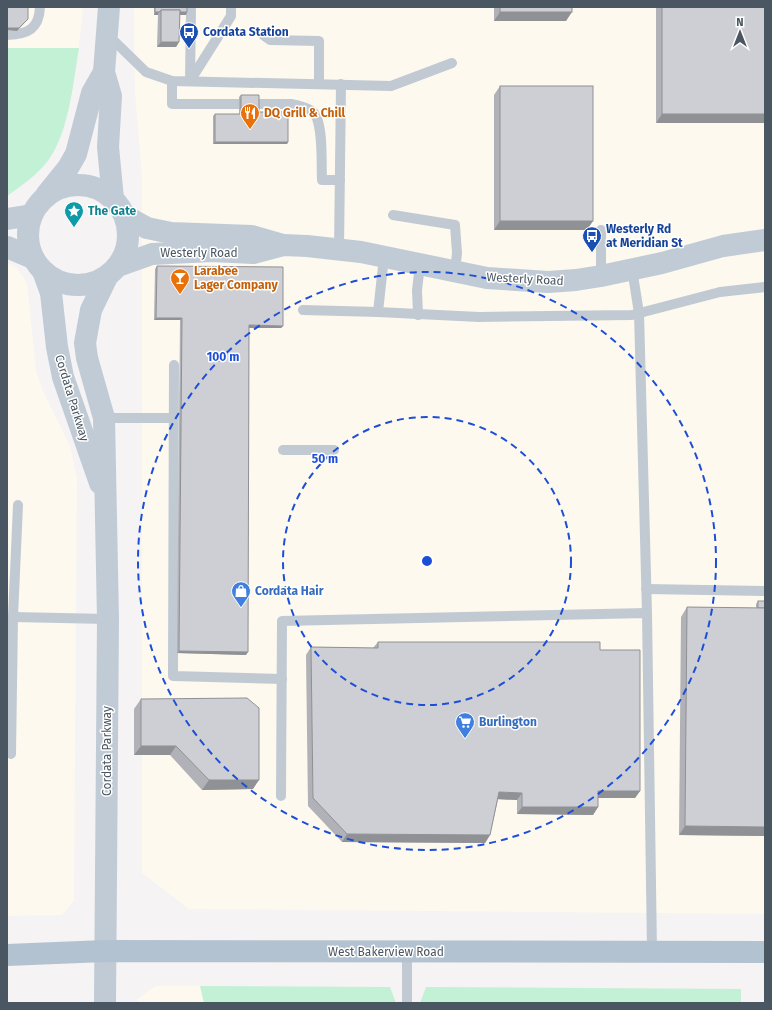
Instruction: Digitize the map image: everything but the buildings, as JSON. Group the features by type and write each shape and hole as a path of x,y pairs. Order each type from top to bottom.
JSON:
{"main road":[{"name":"West Bakerview Road","path":"7,955 105,951 407,953 652,951 765,952"}],"street":[{"path":"109,7 104,72 111,96 108,147 112,199"},
{"path":"38,265 28,244 28,229 32,215 68,168 76,154 92,93 104,72"},
{"path":"7,247 38,265 57,281 74,285 91,284 112,272 124,255 128,242 128,229 125,216 112,199 100,190 86,186 72,185 58,189 45,197"},
{"path":"7,219 32,215"},
{"name":"Westerly Road","path":"125,216 147,228 171,233 252,236 283,246 339,249 488,278 548,282 601,276 723,246 765,240"},
{"name":"Westerly Road","path":"112,272 152,254 203,251 253,253 283,246"},
{"name":"Cordata Parkway","path":"38,265 51,293 57,347 63,377 106,500"},
{"name":"Cordata Parkway","path":"105,1003 108,619 104,418 87,358 85,343 91,310 112,272"}],"lane":[{"path":"7,35 30,31 39,18 40,7"},
{"path":"190,7 190,81"},
{"path":"190,81 231,16 231,7"},
{"path":"108,35 146,72 172,81 319,83 391,86 452,63"},
{"path":"263,35 270,40 319,41 319,83"},
{"path":"172,81 172,104 292,104 303,106 314,112 319,123 322,180 340,180"},
{"path":"339,249 341,84"},
{"path":"393,215 455,225 457,253 455,272"},
{"path":"601,230 601,276"},
{"path":"378,312 384,257"},
{"path":"418,314 417,290 420,265"},
{"path":"632,269 639,313 647,613 652,951"},
{"path":"303,310 479,317 632,315 720,292 765,287"},
{"path":"174,365 173,676 282,679"},
{"path":"104,418 173,418"},
{"path":"282,450 334,450"},
{"path":"11,754 13,617 18,505"},
{"path":"646,589 765,591"},
{"path":"281,796 282,621 647,613"},
{"path":"13,617 108,619"},
{"path":"407,953 407,1003"}],"shaded area":[{"path":"7,7 83,7 79,48 7,48"},
{"path":"134,7 765,7 765,914 189,909 142,873 142,177 135,93"},
{"path":"7,263 17,268 27,283 36,370 43,391 70,446 77,478 74,901 62,915 7,916"},
{"path":"156,986 200,986 204,1003 137,1003 137,999"}],"green space":[{"path":"7,48 79,48 69,108 60,137 54,150 47,162 38,172 7,196"},
{"path":"200,986 390,987 396,1003 204,1003"},
{"path":"426,987 741,989 741,1003 420,1003"}],"place":[{"name":"Cordata Station","path":"189,49"},
{"name":"DQ Grill & Chill","path":"250,130"},
{"name":"The Gate","path":"74,228"},
{"name":"Westerly Rd at Meridian St","path":"592,253"},
{"name":"Larabee Lager Company","path":"180,295"},
{"name":"Cordata Hair","path":"241,608"},
{"name":"Burlington","path":"465,739"}]}
